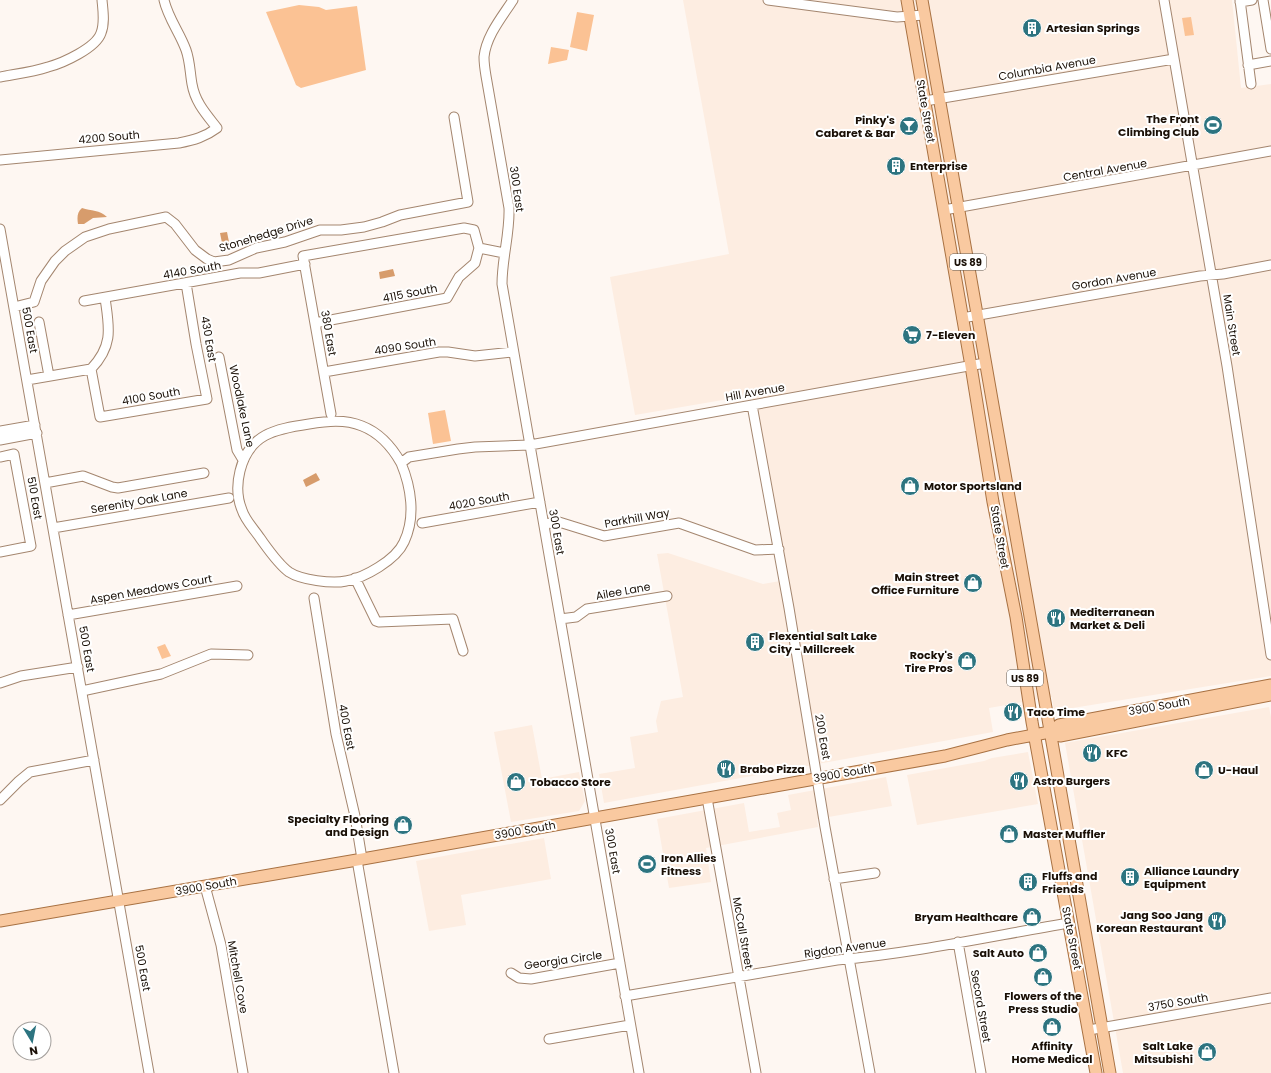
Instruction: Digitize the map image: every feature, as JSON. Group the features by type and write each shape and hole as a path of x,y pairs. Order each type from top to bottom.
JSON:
{"main road":[{"name":"State Street","path":"907,0 971,366 993,502 1016,616 1034,735 1096,1073"},
{"name":"State Street","path":"922,0 1110,1073"},
{"name":"3900 South","path":"0,921 360,860 595,817 945,756 1007,740 1050,732 1058,725 1271,685"},
{"name":"3900 South","path":"1050,732 1060,736 1271,695"}],"street":[{"path":"0,77 49,67 78,54 94,43 101,34 103,23 102,0"},
{"name":"4200 South","path":"0,160 179,142 199,139 207,136 217,128 206,116 198,102 192,84 187,52 164,0"},
{"name":"300 East","path":"513,0 492,34 484,57 509,208 509,226 504,252 502,284 639,1073"},
{"path":"768,0 897,17 924,15"},
{"name":"Main Street","path":"1164,0 1212,275 1271,655"},
{"path":"1251,84 1240,1 1252,0"},
{"path":"1263,0 1271,49"},
{"name":"Columbia Avenue","path":"924,101 1174,59"},
{"path":"1248,65 1271,61"},
{"name":"Stonehedge Drive","path":"14,307 34,302 44,275 65,251 86,237 109,229 166,217 175,224 195,250 214,262 229,260 256,248 285,242 320,230 360,228 400,215 468,202 454,117"},
{"name":"Central Avenue","path":"944,210 1271,152"},
{"name":"4140 South","path":"84,301 240,273 259,273 304,260 464,228 474,230 479,248"},
{"name":"500 East","path":"0,229 149,1073"},
{"path":"479,248 504,252"},
{"name":"4115 South","path":"315,323 447,298 459,277 475,263 479,248"},
{"name":"380 East","path":"304,260 331,414"},
{"name":"Gordon Avenue","path":"962,318 1271,265"},
{"name":"430 East","path":"186,283 207,399"},
{"path":"27,380 91,369 103,353 108,343 108,320 105,298"},
{"path":"39,322 49,376"},
{"name":"4090 South","path":"324,372 439,352 475,356 513,352"},
{"name":"Woodlake Lane","path":"219,357 236,450 243,460"},
{"name":"Hill Avenue","path":"401,463 409,458 458,449 530,445 985,363"},
{"name":"4100 South","path":"91,369 100,417 207,399"},
{"name":"200 East","path":"752,405 779,549 834,879 870,1073"},
{"path":"338,421 345,421 362,426 376,433 384,440 401,463 408,484 411,510 410,522 404,543 391,558 375,570 345,582 319,581 304,578 290,572 268,549 242,511 238,491 239,476 246,453 252,445 262,437 288,427 338,421"},
{"path":"0,431 36,429"},
{"path":"0,440 36,429"},
{"name":"510 East","path":"0,457 14,454 31,546 0,552"},
{"path":"45,483 83,476 118,488 204,473"},
{"name":"Serenity Oak Lane","path":"53,528 229,498"},
{"name":"4020 South","path":"422,523 540,502"},
{"name":"Parkhill Way","path":"544,524 559,522 604,536 679,523 755,550 779,549"},
{"path":"355,578 376,621 453,619 462,651"},
{"name":"Aspen Meadows Court","path":"68,615 237,586"},
{"name":"Ailee Lane","path":"560,619 576,617 590,609 667,596"},
{"name":"400 East","path":"314,598 336,734 355,816 360,860 394,1073"},
{"path":"82,691 161,674 211,654 248,655"},
{"path":"0,683 21,676 78,667"},
{"path":"0,800 22,777 30,772 94,760"},
{"name":"McCall Street","path":"707,798 756,1073"},
{"path":"834,879 875,873"},
{"name":"Mitchell Cove","path":"205,886 221,945 242,1073"},
{"name":"Rigdon Avenue","path":"626,996 1068,923"},
{"name":"Secord Street","path":"958,942 981,1073"},
{"name":"Georgia Circle","path":"511,973 519,978 531,979 620,963"},
{"name":"3750 South","path":"1089,1030 1271,998"},
{"path":"549,1039 630,1025"}],"shaded area":[{"path":"683,0 1232,0 1241,88 1271,84 1271,676 1054,711 1052,697 989,708 993,732 604,803 599,774 635,768 630,737 658,732 656,721 661,701 683,697 657,554 668,553 763,584 786,580 752,395 635,415 610,277 729,254"},
{"path":"299,5 319,7 326,10 357,6 366,70 301,88 296,85 266,12"},
{"path":"577,12 594,15 587,51 570,47"},
{"path":"1191,17 1194,35 1185,36 1182,18"},
{"path":"551,47 569,50 567,60 548,64"},
{"path":"82,208 98,212 107,217 93,218 84,224 78,224 79,211"},
{"path":"227,232 230,247 223,248 220,233"},
{"path":"393,269 395,276 380,279 379,272"},
{"path":"445,410 451,441 433,444 428,413"},
{"path":"316,473 320,480 306,487 303,480"},
{"path":"165,644 171,656 162,659 157,647"},
{"path":"1269,707 1271,717 1271,1073 1123,1073 1065,743"},
{"path":"532,725 542,779 579,772 585,801 579,811 511,822 494,732"},
{"path":"1028,752 1038,804 917,825 907,775"},
{"path":"886,777 892,806 817,819 818,827 706,848 711,882 669,888 657,819 744,803 749,832 780,827 777,813 791,810 788,795"},
{"path":"544,838 551,879 461,895 466,925 429,931 416,861"}],"place":[{"name":"Artesian Springs","path":"1032,28"},
{"name":"The Front Climbing Club","path":"1213,125"},
{"name":"Pinky's Cabaret & Bar","path":"909,126"},
{"name":"Enterprise","path":"896,166"},
{"name":"7-Eleven","path":"912,335"},
{"name":"Motor Sportsland","path":"910,486"},
{"name":"Main Street Office Furniture","path":"973,583"},
{"name":"Mediterranean Market & Deli","path":"1056,618"},
{"name":"Flexential Salt Lake City - Millcreek","path":"755,642"},
{"name":"Rocky's Tire Pros","path":"967,661"},
{"name":"Taco Time","path":"1013,712"},
{"name":"KFC","path":"1092,753"},
{"name":"Brabo Pizza","path":"726,769"},
{"name":"U-Haul","path":"1204,770"},
{"name":"Astro Burgers","path":"1019,781"},
{"name":"Tobacco Store","path":"516,782"},
{"name":"Specialty Flooring and Design","path":"403,825"},
{"name":"Master Muffler","path":"1009,834"},
{"name":"Iron Allies Fitness","path":"647,864"},
{"name":"Alliance Laundry Equipment","path":"1130,877"},
{"name":"Fluffs and Friends","path":"1028,882"},
{"name":"Bryam Healthcare","path":"1032,917"},
{"name":"Jang Soo Jang Korean Restaurant","path":"1217,921"},
{"name":"Salt Auto","path":"1038,953"},
{"name":"Flowers of the Press Studio","path":"1043,977"},
{"name":"Affinity Home Medical","path":"1052,1027"},
{"name":"Salt Lake Mitsubishi","path":"1207,1052"}]}
